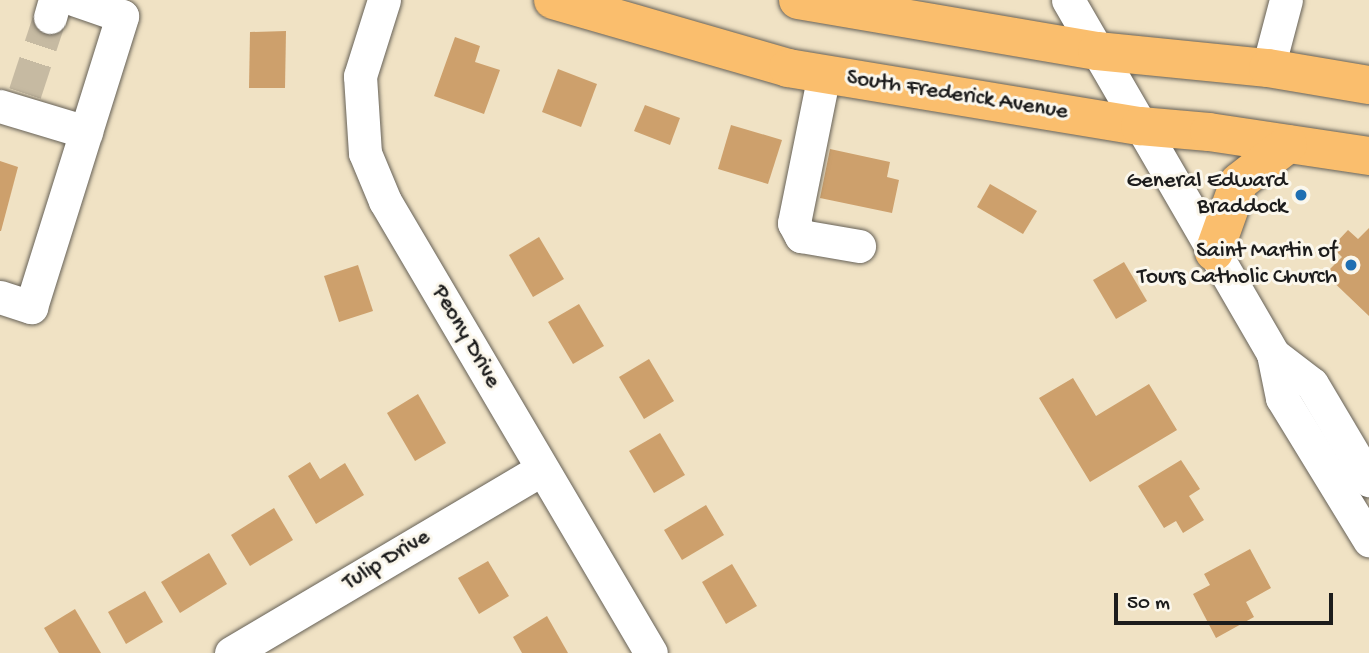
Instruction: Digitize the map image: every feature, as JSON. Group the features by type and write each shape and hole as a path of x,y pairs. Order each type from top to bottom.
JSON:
{"main road":[{"name":"South Frederick Avenue","path":"553,0 788,68 1140,126 1369,156"},
{"path":"798,0 1097,51 1268,68 1369,85"},
{"path":"1214,252 1239,182 1288,144"}],"street":[{"name":"Peony Drive","path":"384,0 360,76 365,153 384,201 651,653"},
{"path":"1068,0 1273,354 1312,384 1369,540"},
{"path":"1268,68 1286,0"},
{"path":"0,297 31,307 122,16 71,4"},
{"path":"824,74 794,223 801,236 859,246"},
{"path":"15,104 86,132"},
{"path":"1337,458 1369,480"},
{"name":"Tulip Drive","path":"231,653 542,469"}],"building":[{"path":"286,31 285,88 249,88 250,32"},
{"path":"455,37 480,46 475,62 500,70 484,114 434,96"},
{"path":"558,69 597,84 581,127 542,112"},
{"path":"645,105 680,118 670,145 634,131"},
{"path":"731,125 782,140 768,184 718,169"},
{"path":"830,149 890,162 887,177 899,180 892,213 820,198"},
{"path":"0,161 18,167 1,231 0,231"},
{"path":"990,184 1037,211 1023,234 977,207"},
{"name":"Saint Martin of Tours Catholic Church","path":"1369,228 1369,316 1325,274 1342,257 1332,247 1348,230 1358,239"},
{"path":"539,237 564,279 533,297 509,255"},
{"path":"1124,262 1147,301 1116,319 1093,280"},
{"path":"358,265 373,311 339,322 324,276"},
{"path":"579,304 604,346 573,364 548,322"},
{"path":"649,359 674,401 644,419 619,377"},
{"path":"1073,378 1096,416 1149,384 1177,430 1090,482 1039,398"},
{"path":"418,394 446,443 415,461 387,413"},
{"path":"660,433 685,475 654,493 629,451"},
{"path":"1181,460 1200,489 1189,496 1204,520 1183,533 1176,521 1164,528 1138,486"},
{"path":"310,462 320,479 345,463 364,495 316,524 288,476"},
{"path":"706,505 724,535 682,560 664,530"},
{"path":"274,508 293,540 250,566 231,535"},
{"path":"1250,549 1271,588 1246,602 1254,617 1216,638 1193,594 1210,585 1204,574"},
{"path":"209,553 227,584 180,613 161,582"},
{"path":"488,561 509,596 479,614 458,578"},
{"path":"732,564 757,606 726,624 702,582"},
{"path":"145,591 163,622 126,644 108,612"},
{"path":"75,609 101,653 59,653 44,628"},
{"path":"547,616 568,653 522,653 513,637"}],"tunnel":[{"path":"25,93 50,17"}],"place":[{"name":"General Edward Braddock","path":"1301,195"},
{"name":"Saint Martin of Tours Catholic Church","path":"1351,265"}]}
